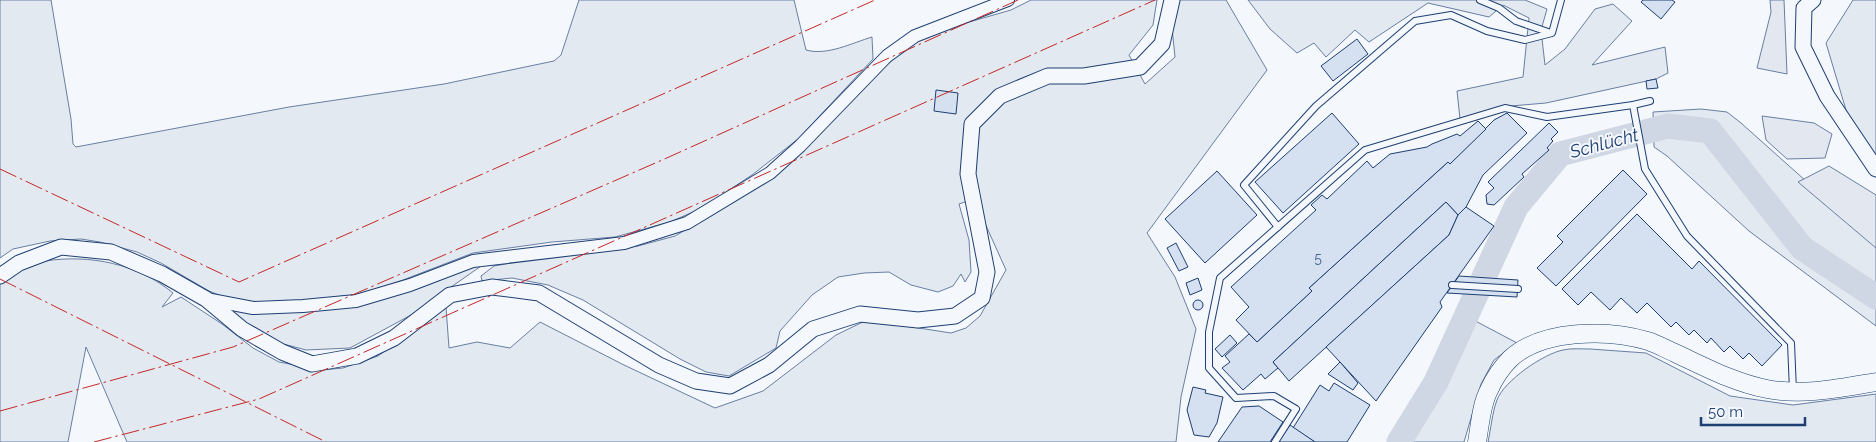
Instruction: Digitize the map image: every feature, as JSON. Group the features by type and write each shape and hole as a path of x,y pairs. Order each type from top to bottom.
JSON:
{"main road":[{"path":"1477,442 1488,392 1501,370 1511,358 1526,348 1556,337 1591,333 1620,335 1648,341 1731,379 1767,389 1793,391 1822,390 1876,382"}],"street":[{"path":"206,299 253,308 356,301 410,285 472,261 624,243 687,223 770,173 800,146 887,56 915,36 1008,0"},
{"path":"0,276 20,263 61,247 111,252 162,274 206,299 242,329 282,352 312,364 357,356 394,338 450,296 492,286 539,293 659,365 696,381 730,386 769,365 813,329 860,314 918,320 955,316 982,298 987,272 968,174 972,124 1000,96 1048,76 1084,76 1140,67 1162,44 1172,0"},
{"path":"1813,0 1804,8 1803,47 1827,96 1876,169"}],"lane":[{"path":"1480,0 1499,8 1516,21 1552,33"},
{"path":"1552,33 1561,0"},
{"path":"1278,227 1244,185 1316,106 1415,21 1451,15 1488,31 1525,40 1552,33"},
{"path":"1275,442 1296,409 1274,396 1236,398 1208,368 1209,332 1220,278 1365,150 1505,108 1547,117 1650,101"},
{"path":"1633,105 1645,169 1687,236 1791,344 1793,391"},
{"path":"1452,285 1518,289"}],"shaded area":[{"path":"0,0 51,0 71,119 73,144 76,147 289,107 444,84 554,61 561,55 579,0 794,0 806,50 831,50 872,37 873,59 798,139 752,175 702,208 670,222 615,237 552,242 473,253 361,294 291,302 254,302 224,297 209,291 161,263 137,252 100,242 81,239 50,241 13,249 0,258"},
{"path":"1031,0 1157,0 1153,25 1129,55 1145,84 1175,57 1172,28 1178,0 1226,0 1267,70 1147,233 1175,277 1196,329 1181,397 1176,442 127,442 86,347 68,442 0,442 0,281 27,266 45,261 62,259 96,260 129,268 145,275 173,293 162,307 181,297 222,324 253,348 279,362 322,370 343,368 378,356 446,307 449,348 477,342 510,348 540,322 624,365 715,408 763,391 836,335 867,320 951,333 966,328 980,316 1006,270 974,199 959,204 969,240 971,272 965,282 961,274 953,286 938,292 911,285 889,272 838,277 812,295 780,331 776,348 729,376 706,372 680,359 583,300 548,285 512,278 482,281 481,276 494,266 638,246 675,236 735,201 917,37 1011,10"},
{"path":"1248,0 1525,0 1547,9 1541,30 1545,65 1565,49 1595,9 1613,4 1632,21 1592,65 1665,47 1668,73 1656,79 1546,103 1499,107 1460,119 1457,91 1523,77 1529,18 1503,5 1489,17 1428,3 1369,42 1355,30 1326,57 1314,43 1297,53 1270,29"},
{"path":"1770,0 1784,0 1787,74 1757,68 1771,12"},
{"path":"1853,0 1876,0 1876,157 1846,110 1826,43"},
{"path":"1701,109 1727,112 1844,215 1876,239 1876,326 1749,231 1667,156 1654,147 1653,112"},
{"path":"1762,116 1814,123 1832,134 1825,158 1787,159 1766,140"},
{"path":"1829,166 1876,195 1876,248 1798,182"},
{"path":"484,264 411,315 350,348 306,350 276,342 224,309 329,309 468,267"},
{"path":"1466,316 1517,343 1494,360 1481,384 1464,442 1389,442"},
{"path":"1590,349 1646,353 1730,396 1793,405 1876,394 1876,442 1488,442 1497,400 1507,385 1525,369 1545,357 1563,350"}],"building":[{"path":"1643,0 1672,0 1675,2 1661,19 1641,2"},
{"path":"1357,39 1368,54 1333,81 1321,66"},
{"path":"1656,79 1658,88 1647,89 1646,81"},
{"path":"936,90 958,93 956,114 934,111"},
{"path":"1332,113 1359,144 1283,213 1255,182"},
{"path":"1507,113 1527,133 1483,175 1466,207 1458,215 1446,202 1273,362 1278,368 1265,379 1261,374 1243,390 1222,368 1230,362 1225,356 1249,334 1257,342 1312,291 1309,288 1448,162 1450,164 1494,120"},
{"path":"1478,121 1486,129 1450,164 1448,162 1309,288 1312,291 1257,342 1236,320 1249,307 1231,287 1316,210 1311,205 1322,195 1327,199 1367,161 1373,168 1390,154 1427,147 1457,134 1460,136"},
{"path":"1549,123 1558,132 1551,139 1553,141 1547,148 1549,150 1522,174 1524,177 1494,205 1487,204 1486,195 1494,188 1488,182"},
{"path":"1623,170 1647,194 1556,286 1537,268 1563,242 1557,236"},
{"path":"1217,171 1257,215 1205,263 1165,219"},
{"path":"1446,202 1458,215 1449,235 1289,381 1273,362"},
{"path":"1466,207 1494,226 1440,302 1442,307 1376,401 1326,347 1449,235 1458,215"},
{"path":"1637,214 1692,269 1699,261 1782,345 1762,366 1749,353 1743,359 1730,346 1724,352 1711,338 1707,343 1694,330 1689,335 1676,322 1671,327 1647,303 1637,313 1621,298 1610,310 1591,292 1578,305 1562,289"},
{"path":"1176,243 1188,267 1179,271 1167,248"},
{"path":"1459,276 1518,280 1517,297 1447,293"},
{"path":"1198,278 1202,290 1190,295 1186,283"},
{"path":"1196,300 1200,300 1203,305 1202,309 1196,310 1193,307 1193,303"},
{"path":"1230,335 1237,343 1222,357 1215,349"},
{"path":"1340,362 1358,383 1353,390 1328,374"},
{"path":"1334,383 1370,405 1347,442 1315,442 1293,428 1320,385 1329,391"},
{"path":"1193,387 1206,390 1205,393 1223,397 1217,423 1209,437 1194,435 1187,410"},
{"path":"1259,406 1283,422 1270,442 1218,442 1242,407"},
{"path":"1290,425 1315,442 1278,442"}],"waterway":[{"name":"Schlücht","path":"1399,442 1436,382 1516,207 1560,154 1668,126 1710,131 1802,248 1876,297"}],"power":[{"path":"0,169 239,282 875,0"},
{"path":"0,411 233,347 660,161 1018,0"},
{"path":"94,442 259,399 1155,0"},
{"path":"0,279 326,442"}]}
